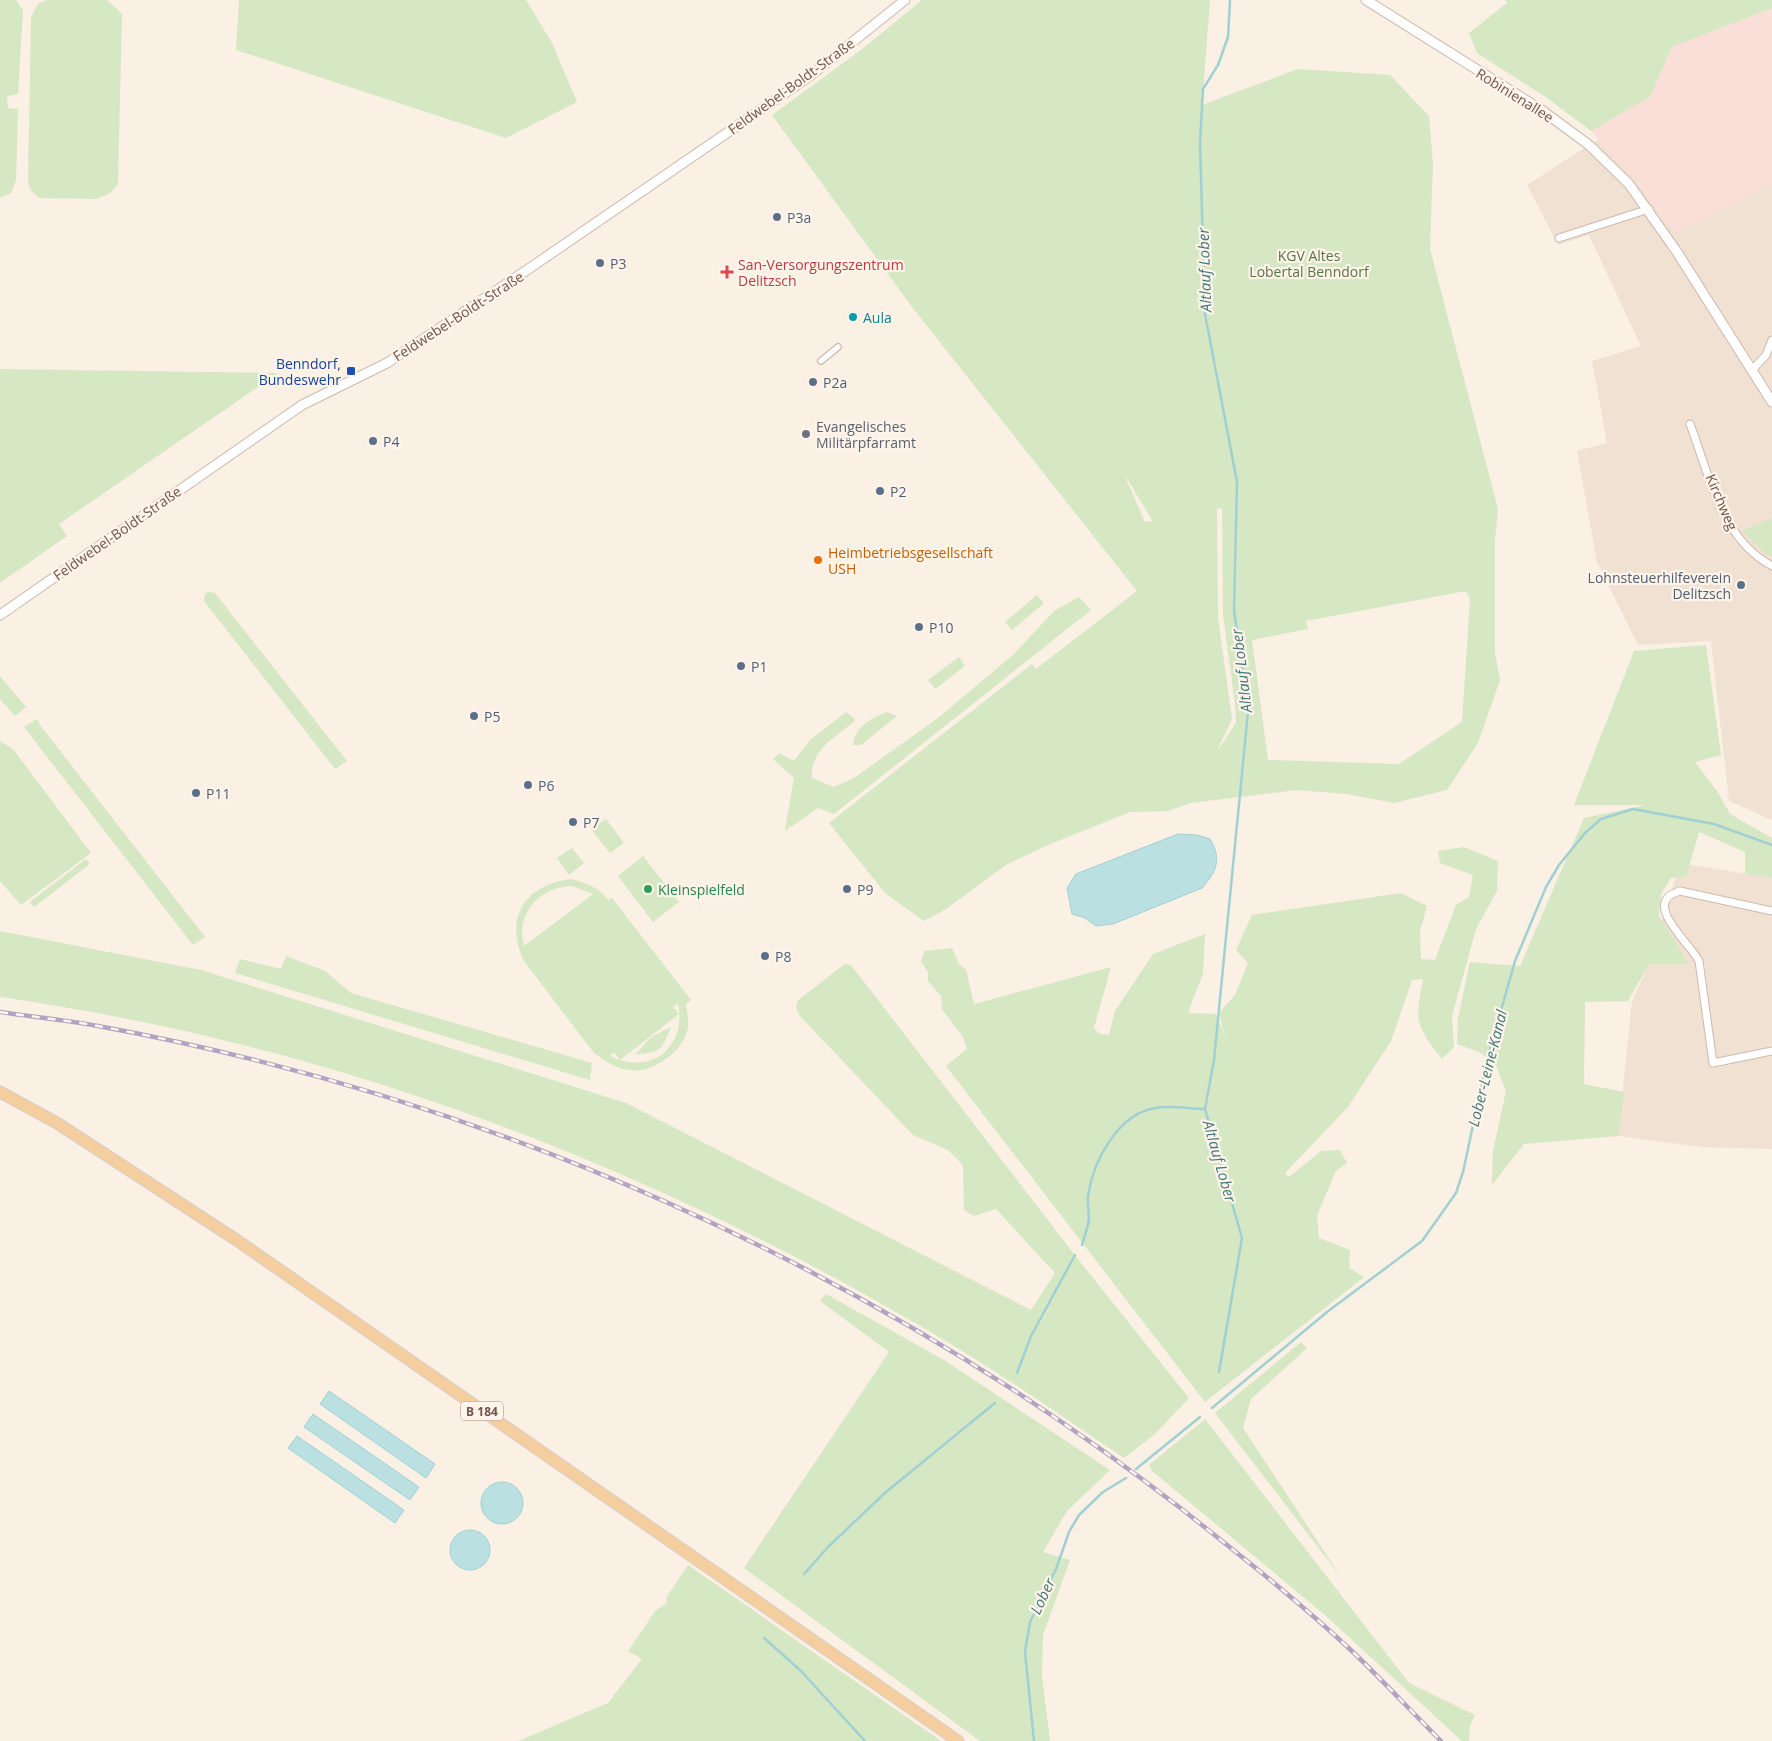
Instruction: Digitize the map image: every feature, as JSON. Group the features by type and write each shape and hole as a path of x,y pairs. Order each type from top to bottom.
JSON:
{"main road":[{"name":"B 184","path":"0,1092 57,1123 238,1241 958,1741"}],"street":[{"name":"Feldwebel-Boldt-Straße","path":"0,615 302,404 387,363 527,270 810,76 905,0"},
{"name":"Robinienallee","path":"1366,0 1543,111 1589,145 1629,184 1649,209 1772,402"},
{"path":"1558,238 1649,209"},
{"path":"1752,370 1766,354 1772,340"},
{"path":"820,361 838,347"},
{"name":"Kirchweg","path":"1690,424 1721,506 1735,534 1754,555 1772,566"},
{"path":"1772,911 1691,892 1673,892 1666,899 1664,907 1672,927 1694,951 1699,961 1713,1063 1772,1051"}],"shaded area":[{"path":"1772,8 1772,185 1674,233 1638,184 1591,131 1650,97 1672,47"},
{"path":"1772,40 1772,820 1729,801 1711,641 1638,645 1597,562 1577,451 1607,443 1592,361 1641,346 1589,235 1558,245 1527,185 1589,145"},
{"path":"1680,863 1772,878 1772,1149 1702,1147 1618,1136 1632,1001 1649,964"}],"green space":[{"path":"0,0 16,0 23,10 18,94 7,96 8,108 18,109 16,180 11,193 0,198"},
{"path":"46,0 107,0 122,14 118,184 110,193 97,199 40,198 31,191 28,182 31,17 38,4"},
{"path":"239,0 526,0 552,43 577,102 506,138 236,50"},
{"name":"KGV Altes Lobertal Benndorf","path":"922,0 1210,0 1202,105 1298,69 1390,75 1429,116 1433,164 1430,249 1498,509 1495,539 1495,653 1500,680 1478,743 1447,790 1394,803 1347,794 1297,790 1191,803 1168,811 1130,812 1050,844 1006,865 946,909 924,921 885,893 829,823 1032,664 1036,669 1137,591 912,307 772,115 861,50","holes":["1123,472 1152,520 1152,521 1145,522","1222,508 1223,614 1236,723 1216,753 1232,719 1218,618 1217,509","1466,591 1470,599 1462,722 1399,764 1268,760 1252,640 1308,629 1306,621"]},
{"path":"1505,0 1772,0 1772,8 1672,47 1650,97 1591,131 1547,98 1477,53 1469,33 1507,3"},
{"path":"0,369 278,373 59,524 67,536 0,583"},
{"path":"1772,518 1772,556 1767,555 1742,531"},
{"path":"208,592 215,593 347,761 335,769 204,601 205,594"},
{"path":"1037,595 1044,603 1012,630 1005,622"},
{"path":"1079,597 1091,610 834,814 818,808 785,831 794,778 773,759 779,753 794,761 809,741 846,712 856,720 820,751 812,768 812,778 834,787 854,778 938,718 1014,654 1054,611"},
{"path":"1706,645 1721,755 1695,762 1717,791 1730,814 1772,838 1772,878 1745,874 1745,852 1699,832 1686,877 1671,878 1661,894 1659,916 1689,964 1649,964 1628,1001 1585,1002 1584,1084 1624,1092 1618,1136 1524,1144 1492,1185 1493,1151 1506,1091 1495,1063 1479,1052 1457,1044 1458,1018 1470,962 1520,966 1584,818 1646,805 1574,805 1634,651"},
{"path":"959,657 965,666 935,689 928,680"},
{"path":"0,676 26,707 15,716 0,699"},
{"path":"886,712 897,716 861,745 853,745 854,738 864,724"},
{"path":"37,719 205,937 193,945 24,727"},
{"path":"0,741 13,749 91,853 21,905 0,881"},
{"path":"606,819 624,843 610,853 591,829"},
{"path":"1464,847 1498,861 1497,891 1476,929 1452,1016 1454,1047 1442,1059 1427,1038 1419,1022 1418,1014 1423,979 1412,980 1391,1041 1348,1107 1285,1173 1289,1177 1321,1151 1340,1150 1347,1163 1336,1171 1317,1215 1319,1238 1350,1250 1349,1268 1364,1277 1205,1402 946,1066 967,1049 963,1037 942,1009 941,996 928,981 928,972 921,961 925,951 952,948 959,964 966,970 974,1004 1111,967 1094,1028 1100,1034 1109,1035 1115,1011 1153,954 1205,934 1203,973 1188,1013 1216,1014 1225,1036 1219,1013 1235,995 1248,963 1236,950 1252,915 1401,893 1427,906 1420,931 1421,959 1435,960 1456,905 1469,897 1473,875 1440,863 1438,851"},
{"path":"572,848 584,863 569,875 557,858"},
{"name":"Kleinspielfeld","path":"643,856 679,902 653,922 618,876"},
{"path":"86,859 90,864 34,907 30,902"},
{"path":"571,879 596,889 608,900 612,898 691,1000 686,1004 688,1016 687,1032 680,1045 667,1058 648,1068 630,1070 612,1065 594,1053 524,961 518,945 516,931 518,918 522,906 530,896 541,888 555,882","holes":["572,886 593,894 524,946 523,923 533,904 550,891","678,1003 679,1014 673,1007","679,1014 677,1033 671,1045 663,1054 652,1060 639,1062 620,1060","614,1052 620,1059 610,1056"]},
{"path":"0,931 201,970 626,1103 1031,1310 1055,1273 996,1209 974,1216 964,1210 963,1165 948,1150 913,1135 799,1015 796,1007 798,1000 845,964 851,965 1081,1263 1189,1398 1155,1434 1124,1458 1037,1399 949,1343 838,1280 725,1222 610,1169 492,1122 372,1081 250,1047 126,1018 0,997"},
{"path":"286,956 325,971 351,993 592,1063 590,1080 235,973 240,959 281,969"},
{"path":"671,1027 665,1041 656,1051 635,1055 650,1038"},
{"path":"826,1294 944,1360 1110,1470 1067,1511 1043,1552 1070,1560 1043,1635 1042,1676 1050,1741 980,1741 744,1568 889,1352 820,1301"},
{"path":"1301,1342 1307,1348 1251,1399 1243,1428 1341,1577 1215,1413"},
{"path":"1205,1419 1409,1683 1475,1715 1470,1726 1469,1741 1462,1741 1326,1616 1151,1470 1149,1465"},
{"path":"688,1565 941,1741 518,1741 608,1703 642,1659 628,1651 656,1610 667,1603 666,1598"}],"water":[{"path":"1178,834 1197,835 1210,839 1214,846 1217,859 1216,865 1202,888 1113,924 1096,926 1085,918 1072,914 1067,888 1076,874"},
{"path":"329,1391 435,1464 426,1478 320,1404"},
{"path":"313,1414 419,1487 410,1500 304,1427"},
{"path":"297,1436 404,1510 395,1523 288,1448"},
{"path":"502,1482 517,1488 523,1503 517,1518 502,1524 487,1518 481,1503 487,1488"},
{"path":"474,1530 481,1533 487,1539 490,1550 489,1558 481,1567 474,1570 466,1570 459,1567 451,1558 450,1546 453,1539 462,1531"}],"waterway":[{"name":"Altlauf Lober","path":"1219,1372 1242,1238 1205,1109 1214,1060 1248,712 1234,610 1237,482 1205,314 1200,143 1203,89 1218,65 1228,37 1230,0"},
{"name":"Lober-Leine-Kanal","path":"1212,1408 1327,1312 1422,1241 1456,1193 1463,1172 1487,1060 1515,961 1546,887 1559,865 1585,833 1601,819 1633,809 1714,824 1772,845"},
{"path":"1082,1245 1089,1219 1088,1199 1095,1168 1119,1129 1130,1119 1142,1112 1155,1108 1205,1109"},
{"path":"1017,1373 1031,1336 1075,1255"},
{"path":"804,1574 829,1546 886,1492 995,1403"},
{"name":"Lober","path":"1136,1469 1200,1417"},
{"name":"Lober","path":"1034,1741 1025,1652 1030,1622 1056,1569 1069,1532 1079,1515 1103,1492 1126,1478"},
{"path":"764,1638 801,1671 865,1741"}],"railway":[{"path":"0,1012 98,1026 244,1057 389,1098 531,1146 669,1204 804,1269 935,1342 1062,1422 1183,1510 1334,1634 1441,1741"}],"place":[{"name":"P3a","path":"777,217"},
{"name":"P3","path":"600,263"},
{"name":"San-Versorgungszentrum Delitzsch","path":"727,272"},
{"name":"Aula","path":"853,317"},
{"name":"Benndorf, Bundeswehr","path":"351,371"},
{"name":"P2a","path":"813,382"},
{"name":"Evangelisches Militärpfarramt","path":"806,434"},
{"name":"P4","path":"373,441"},
{"name":"P2","path":"880,491"},
{"name":"Heimbetriebsgesellschaft USH","path":"818,560"},
{"name":"Lohnsteuerhilfeverein Delitzsch","path":"1741,585"},
{"name":"P10","path":"919,627"},
{"name":"P1","path":"741,666"},
{"name":"P5","path":"474,716"},
{"name":"P6","path":"528,785"},
{"name":"P11","path":"196,793"},
{"name":"P7","path":"573,822"},
{"name":"Kleinspielfeld","path":"648,889"},
{"name":"P9","path":"847,889"},
{"name":"P8","path":"765,956"}]}
